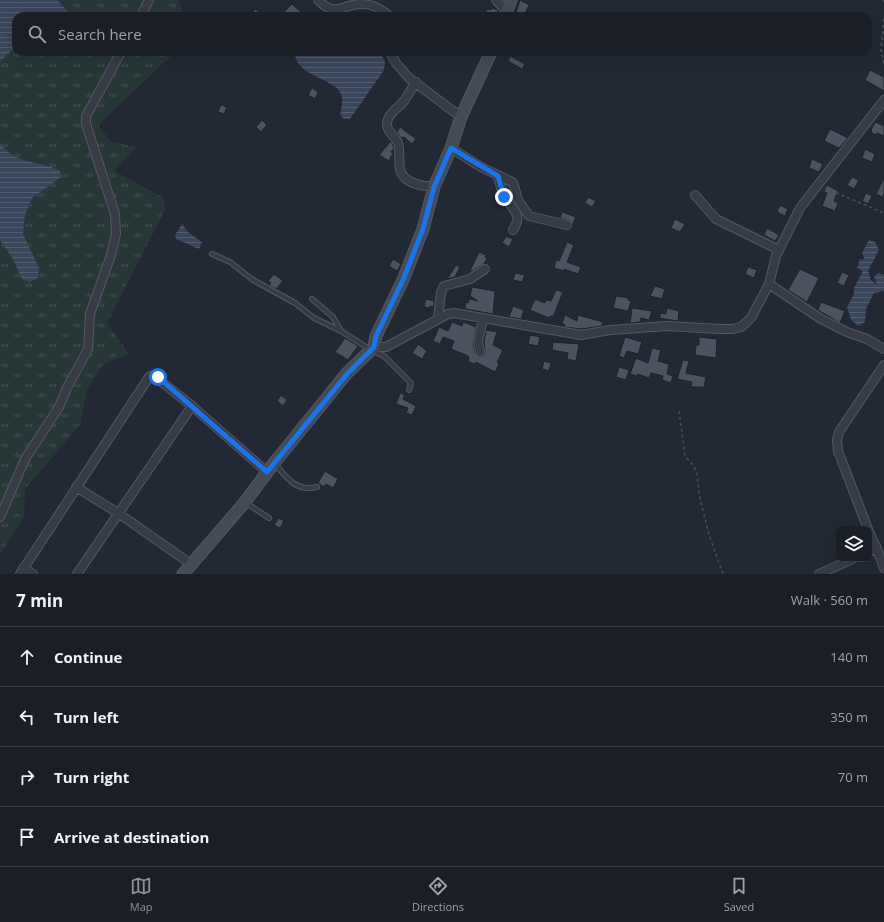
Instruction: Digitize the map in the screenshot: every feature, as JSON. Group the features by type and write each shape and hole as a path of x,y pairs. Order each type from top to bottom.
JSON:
{"street":[{"path":"142,12 149,0"},
{"path":"318,0 329,8 335,10 356,4 371,4 384,12"},
{"path":"496,0 505,12"},
{"path":"507,12 511,0"},
{"path":"0,517 25,459 59,408 89,342 90,314 112,255 116,223 115,214 88,130 86,116 119,56"},
{"path":"393,56 402,71 461,117"},
{"path":"183,574 245,502 270,468 348,373 372,349 376,336 403,280 423,229 434,187 451,148 461,117 489,56"},
{"path":"416,82 403,102 389,116 387,120 388,131 397,141 400,153 399,170 405,179 415,184 434,187"},
{"path":"372,349 386,347 438,319 454,313 581,335 610,330 667,326 733,329 742,327 751,318 769,284 774,261 800,208 816,185 884,100"},
{"path":"451,148 514,185 518,200 529,216 568,225"},
{"path":"498,176 504,197 518,217 518,222 513,230"},
{"path":"695,195 716,219 779,250"},
{"path":"438,319 441,292 444,286 470,279 485,269"},
{"path":"769,284 821,319 847,332 868,339 884,349"},
{"path":"480,352 478,342 483,318"},
{"path":"866,526 838,451 837,440 839,432 884,365"},
{"path":"33,574 21,571 149,377 153,375 158,377 270,468"},
{"path":"77,574 192,406"},
{"path":"76,487 118,513 191,564"},
{"path":"873,551 884,568"},
{"path":"819,574 846,562"}],"lane":[{"path":"212,254 230,262 253,280 295,303 314,318 341,331 384,356 411,383 410,390"},
{"path":"312,299 333,317 341,331"},
{"path":"270,468 299,487 308,489 316,487"},
{"path":"245,502 269,518"}],"path":[{"path":"884,19 881,50 884,65"},
{"path":"816,185 884,213"},
{"path":"679,411 685,456 694,466 697,474 699,494 709,535 723,574"}],"green space":[{"path":"0,0 179,0 182,12 12,12 12,56 171,56 98,125 111,142 137,147 114,171 164,198 165,210 107,323 129,354 104,364 87,389 80,425 25,489 24,517 0,554"}],"water":[{"path":"0,0 57,0 68,12 12,12 12,50 0,61"},
{"path":"296,56 381,56 385,61 384,70 350,119 344,119 340,115 342,97 339,91 333,86 309,73 297,61"},
{"path":"0,143 6,150 20,159 51,167 60,171 61,177 32,198 25,214 23,234 39,268 37,279 29,282 22,279 13,259 0,240"},
{"path":"182,224 189,233 202,242 199,249 176,239 175,235"},
{"path":"869,240 875,242 879,250 868,271 871,280 877,285 874,277 878,273 884,275 884,291 874,293 866,309 865,322 858,326 851,320 847,307 854,294 854,288 863,271 857,268 860,259 863,260 864,257 862,253"}],"building":[{"path":"520,0 529,5 526,12 516,12"},
{"path":"292,4 301,12 284,12"},
{"path":"492,8 498,10 498,12 486,12 487,9 491,10"},
{"path":"255,9 260,12 253,12"},
{"path":"510,56 525,64 522,69 508,61"},
{"path":"870,70 884,77 884,91 865,80"},
{"path":"312,88 318,92 315,99 308,95"},
{"path":"221,105 227,107 224,114 218,112"},
{"path":"262,120 267,125 261,132 256,127"},
{"path":"875,122 884,126 884,136 877,133 876,135 872,133 871,130"},
{"path":"400,127 416,139 412,144 404,137 401,138 397,132"},
{"path":"830,129 848,138 839,148 824,141"},
{"path":"391,141 394,148 391,152 393,153 389,161 379,155"},
{"path":"865,149 875,154 872,162 862,158"},
{"path":"812,159 823,164 819,172 809,168"},
{"path":"852,177 859,180 854,189 847,185"},
{"path":"884,178 884,194 882,197 876,194"},
{"path":"827,185 838,191 834,201 838,203 835,211 822,206 827,193 824,192"},
{"path":"866,193 872,196 868,204 862,201"},
{"path":"588,197 596,201 592,207 585,203"},
{"path":"780,205 788,209 785,216 777,212"},
{"path":"562,212 576,217 572,225 570,221 560,218"},
{"path":"675,219 685,224 680,232 671,228"},
{"path":"767,228 779,235 775,241 764,235"},
{"path":"506,236 513,239 509,247 502,243"},
{"path":"567,242 574,245 567,262 581,267 578,274 564,269 564,271 554,268 556,260 559,261"},
{"path":"479,252 486,255 485,257 487,258 484,264 469,273"},
{"path":"393,259 401,264 397,271 389,266"},
{"path":"456,265 460,267 455,277 447,279"},
{"path":"748,267 757,270 754,278 745,274"},
{"path":"800,269 819,278 807,302 788,290"},
{"path":"842,272 849,275 844,286 837,283"},
{"path":"515,273 525,275 522,282 513,280"},
{"path":"274,274 283,281 276,289 269,285 271,283 268,281"},
{"path":"655,286 665,289 662,299 650,296"},
{"path":"472,287 495,291 493,314 465,309 466,302 468,303 469,299 478,301 470,296"},
{"path":"556,290 563,292 553,317 550,316 549,318 530,310 535,299 545,303 546,300 551,301"},
{"path":"616,296 629,298 628,300 631,301 628,311 613,308"},
{"path":"426,299 434,301 434,307 424,307"},
{"path":"821,302 845,311 840,323 818,310"},
{"path":"513,306 524,310 521,319 509,317"},
{"path":"632,308 652,311 649,320 641,318 640,322 630,323"},
{"path":"667,308 679,311 678,321 659,318 661,313 666,314"},
{"path":"565,315 577,321 578,315 603,322 602,326 581,329 564,327 565,325 562,323"},
{"path":"452,322 462,326 463,322 476,327 473,343 475,353 479,357 483,356 485,353 484,342 486,330 497,332 493,345 503,350 497,362 499,364 495,372 476,362 475,364 468,362 468,356 451,349 454,341 443,337 440,344 433,341 439,327 448,331"},
{"path":"530,335 540,337 538,346 528,344"},
{"path":"625,337 642,342 638,354 627,351 624,358 619,356"},
{"path":"699,337 717,339 716,358 695,355 696,345 699,345"},
{"path":"345,338 358,346 348,360 335,352"},
{"path":"553,342 579,344 576,361 567,359 568,353 552,350"},
{"path":"418,344 427,351 422,359 412,353"},
{"path":"652,348 661,350 658,361 669,364 667,374 673,376 671,383 662,380 663,376 651,373 649,378 638,374 637,376 630,374 636,358 648,363"},
{"path":"683,360 689,361 686,373 706,377 704,387 691,387 692,382 677,379"},
{"path":"544,361 551,363 549,371 542,369"},
{"path":"619,367 629,370 626,380 616,377"},
{"path":"400,393 405,395 403,399 416,406 412,415 406,413 408,408 396,404"},
{"path":"281,395 287,400 283,406 277,401"},
{"path":"325,471 338,479 333,488 326,484 324,487 318,483"},
{"path":"279,518 284,521 280,528 274,525"}],"route":[{"path":"158,377 267,472 348,373 374,347 376,336 403,280 423,229 434,187 451,148 498,176 504,197"}]}
